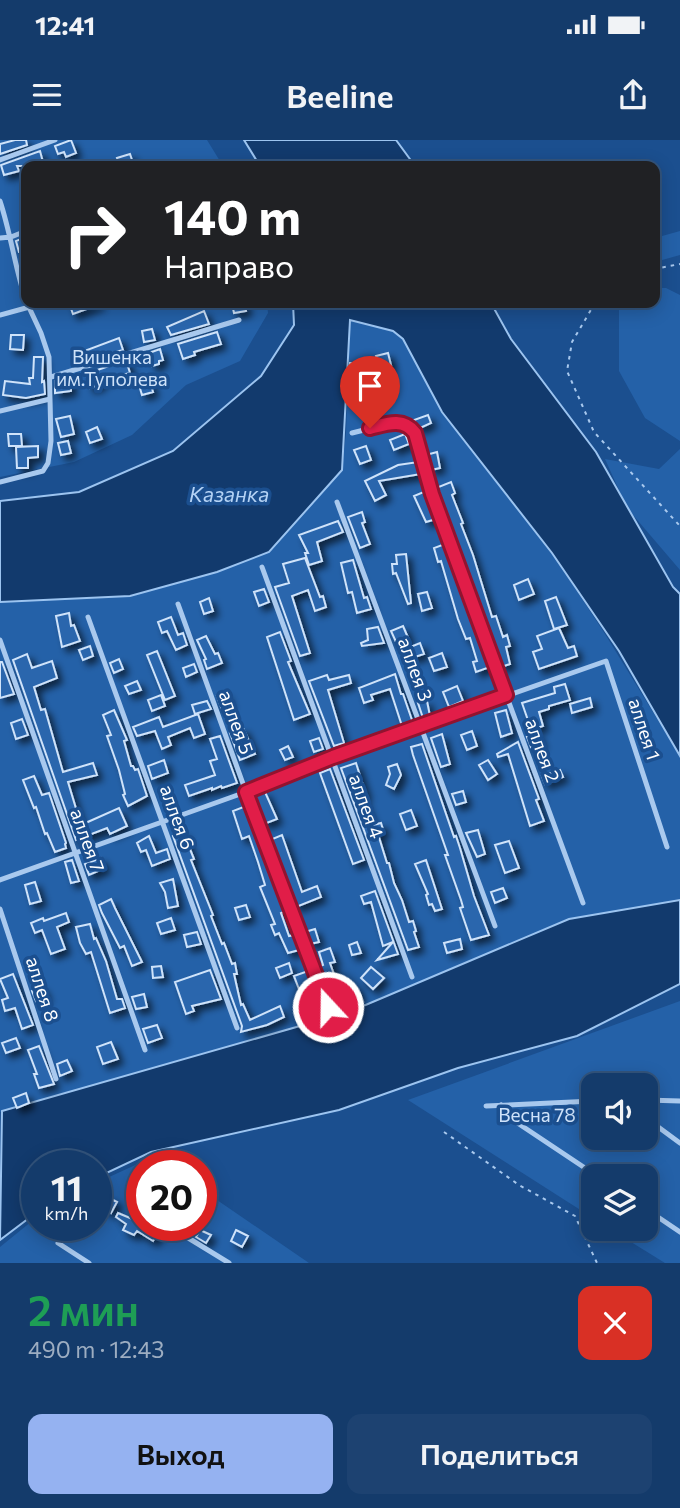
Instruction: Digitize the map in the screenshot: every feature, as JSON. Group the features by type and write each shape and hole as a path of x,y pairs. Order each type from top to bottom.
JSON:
{"lane":[{"path":"0,160 55,140"},
{"path":"0,203 11,237 21,285"},
{"path":"0,239 21,233"},
{"path":"0,315 21,306"},
{"path":"0,482 43,471 48,463 51,441 49,357 29,308"},
{"path":"51,377 239,320"},
{"path":"0,411 50,399"},
{"name":"аллея 2","path":"352,433 396,422 411,427 415,433 432,494 583,903"},
{"name":"аллея 3","path":"337,502 495,926"},
{"name":"аллея 4","path":"262,567 412,977"},
{"name":"аллея 5","path":"178,604 328,1007"},
{"name":"аллея 6","path":"88,617 237,1028"},
{"name":"аллея 7","path":"0,640 145,1050"},
{"name":"аллея 1","path":"506,695 606,661 667,847"},
{"path":"0,880 506,695"},
{"name":"аллея 8","path":"0,909 56,1079"},
{"path":"658,1100 680,1101"},
{"path":"486,1106 581,1102"},
{"path":"501,1105 513,1120 581,1165"},
{"path":"658,1127 680,1143"},
{"path":"658,1217 680,1232"},
{"path":"193,1241 229,1263"},
{"path":"58,1243 89,1263"}],"path":[{"path":"660,268 680,264"},
{"path":"592,308 572,342 567,371 594,432 680,526"},
{"path":"444,1132 519,1185 575,1216 597,1263"}],"green space":[{"name":"Вишенка им.Туполева","path":"0,140 207,140 220,161 21,161 21,308 268,308 268,313 240,361 186,385 132,435 74,462 0,477"},
{"path":"680,231 680,255 660,261 660,237"},
{"path":"660,288 680,295 680,441 645,418 619,371 619,308 660,308"},
{"path":"350,320 393,331 403,339 442,412 552,553 680,756 680,900 569,919 349,1012 0,1112 0,602 31,600 308,508 342,470"},
{"path":"680,449 680,570 627,508 605,459 659,469"},
{"name":"Весна 78","path":"680,1001 680,1263 665,1263 629,1241 658,1241 658,1164 581,1164 581,1210 408,1100"},
{"path":"126,1169 126,1241 217,1241 217,1200 309,1263 0,1263 0,1247 21,1230 21,1241 112,1241 112,1176"}],"water":[{"path":"244,140 396,140 411,161 257,161"},
{"name":"Казанка","path":"293,308 494,308 511,339 596,452 673,587 680,594 680,756 619,651 552,553 442,412 403,339 393,331 350,320 342,470 269,552 217,572 130,596 0,602 0,501 79,492 173,451 261,376 294,325"},
{"path":"680,900 680,984 577,1036 458,1068 339,1110 160,1150 126,1150 126,1164 112,1170 112,1150 21,1150 21,1224 0,1240 2,1111 349,1012 569,919"}],"building":[{"path":"26,140 27,145 0,154 0,144"},
{"path":"71,140 76,153 66,157 64,152 58,154 55,146"},
{"path":"40,151 43,161 21,161 21,166 17,166 19,171 4,175 1,165"},
{"path":"130,154 132,161 118,161 117,158"},
{"path":"21,239 21,252 19,252 16,241"},
{"path":"71,308 89,308 73,314"},
{"path":"233,308 246,308 246,311 234,313"},
{"path":"204,311 209,324 171,335 167,327"},
{"path":"152,329 155,340 144,342 142,331"},
{"path":"217,332 221,344 194,352 195,355 183,359 178,344"},
{"path":"11,335 24,335 23,350 10,349"},
{"path":"119,338 123,350 91,359 87,350"},
{"path":"160,349 163,360 152,366 149,353"},
{"path":"388,353 391,365 379,368 376,356"},
{"path":"34,357 43,357 42,382 44,381 45,394 26,398 3,395 5,381 30,384"},
{"path":"126,360 130,373 99,381 100,385 90,388 86,374"},
{"path":"350,363 367,365 365,384 349,383"},
{"path":"70,379 71,391 55,393 55,381"},
{"path":"150,382 153,392 142,395 139,385"},
{"path":"428,415 431,423 418,429 414,420"},
{"path":"70,416 74,434 61,437 56,419"},
{"path":"97,427 102,439 90,443 86,432"},
{"path":"8,434 21,434 22,446 9,446"},
{"path":"405,434 409,444 394,450 390,440"},
{"path":"68,441 71,453 61,455 58,443"},
{"path":"38,446 38,457 28,458 28,468 17,468 16,447"},
{"path":"366,446 371,460 360,464 354,450"},
{"path":"437,452 440,468 431,470 426,455"},
{"path":"418,462 421,474 379,481 386,495 375,501 365,481 398,465"},
{"path":"451,482 455,493 452,495 492,617 496,616 503,637 507,635 510,646 506,647 510,664 501,667 437,492 436,488"},
{"path":"426,491 436,519 426,522 414,496"},
{"path":"362,512 365,522 362,523 370,544 360,548 348,517"},
{"path":"338,521 343,532 317,542 322,561 309,565 305,553 308,553 299,535"},
{"path":"445,544 490,667 476,672 473,662 477,661 470,638 466,639 458,619 441,561 438,562 434,548"},
{"path":"406,554 411,603 408,604 396,573 393,574 392,564 397,564 396,555"},
{"path":"305,558 326,607 315,611 308,590 292,596 310,653 300,656 275,587 289,583 283,564"},
{"path":"353,560 364,598 367,597 371,609 357,613 352,592 348,593 341,563"},
{"path":"528,579 534,594 519,600 514,585"},
{"path":"264,589 269,602 259,606 254,592"},
{"path":"427,592 432,608 422,611 418,594"},
{"path":"556,597 567,625 554,629 545,601"},
{"path":"209,598 213,611 204,614 200,602"},
{"path":"69,613 71,626 74,625 80,641 62,647 56,616"},
{"path":"171,617 178,635 183,633 187,645 176,650 167,631 162,633 158,622"},
{"path":"403,626 409,640 397,644 391,631"},
{"path":"378,627 384,643 362,646 361,643 368,640 367,629"},
{"path":"559,628 568,648 574,646 577,656 539,669 533,652 542,649 537,636"},
{"path":"280,632 291,661 288,662 310,714 294,720 267,637"},
{"path":"206,636 222,663 207,669 206,659 197,640"},
{"path":"420,643 424,654 412,658 408,648"},
{"path":"90,646 93,656 83,660 79,650"},
{"path":"157,651 175,696 165,700 147,655"},
{"path":"442,653 447,667 434,671 429,658"},
{"path":"27,654 32,668 52,661 57,678 34,687 41,710 45,709 63,772 93,763 97,775 68,782 81,825 119,808 127,826 110,834 107,828 76,840 13,660"},
{"path":"119,659 123,669 114,673 110,663"},
{"path":"0,662 14,694 0,698"},
{"path":"194,664 197,672 186,677 183,668"},
{"path":"395,674 413,723 402,726 390,689 371,695 373,700 364,703 359,688"},
{"path":"327,675 329,680 349,675 351,683 328,690 344,743 334,746 309,681"},
{"path":"137,681 141,690 129,694 125,686"},
{"path":"565,684 570,700 539,712 543,726 535,729 533,725 530,726 522,703 555,693 554,687"},
{"path":"457,686 463,701 449,707 443,692"},
{"path":"225,693 229,704 221,707 217,696"},
{"path":"161,695 165,706 152,711 148,700"},
{"path":"590,698 592,707 572,713 570,704"},
{"path":"207,701 211,709 195,714 192,705"},
{"path":"427,701 430,716 423,718 418,703"},
{"path":"114,710 127,740 124,741 131,766 135,770 138,769 147,796 128,806 107,736 111,735 103,715"},
{"path":"506,710 512,733 501,737 495,713"},
{"path":"198,714 205,734 194,738 190,728 168,737 171,745 162,749 155,731 137,736 133,727 159,717 163,727"},
{"path":"22,719 28,735 16,739 11,723"},
{"path":"243,728 255,754 240,760 230,733"},
{"path":"472,731 477,746 467,750 461,735"},
{"path":"442,734 450,764 441,767 431,738"},
{"path":"537,734 541,744 531,747 527,737"},
{"path":"220,736 237,783 189,796 185,785 215,775 210,761 217,759 210,739"},
{"path":"319,738 323,749 314,752 310,741"},
{"path":"518,742 539,799 536,800 544,821 530,826 508,754 498,757 497,754"},
{"path":"422,744 489,935 471,940 460,908 463,907 461,900 445,855 448,855 411,747"},
{"path":"288,746 293,757 285,760 280,750"},
{"path":"164,760 168,773 152,779 148,766"},
{"path":"488,760 497,774 488,780 479,765"},
{"path":"356,763 366,795 362,796 373,825 381,823 384,833 378,834 409,922 413,921 419,947 408,950 341,768"},
{"path":"397,764 401,775 394,789 386,785 390,774 388,767"},
{"path":"330,769 364,860 353,864 320,773"},
{"path":"560,770 563,777 545,784 542,776"},
{"path":"34,776 42,795 49,793 66,843 66,848 55,852 23,780"},
{"path":"463,791 466,802 456,805 452,794"},
{"path":"265,792 277,819 264,824 253,796"},
{"path":"246,806 286,911 281,913 289,936 295,935 299,950 288,953 279,933 275,935 271,925 275,924 260,887 265,885 258,862 249,836 242,839 233,811"},
{"path":"411,810 417,826 406,830 400,814"},
{"path":"478,830 485,854 477,857 466,833"},
{"path":"183,832 222,944 224,943 232,964 235,963 237,974 234,974 241,1005 243,1004 250,1020 280,1006 284,1017 241,1032 242,1026 173,836"},
{"path":"282,835 302,892 317,886 321,897 296,907 270,840"},
{"path":"149,836 156,853 167,849 170,859 152,866 146,850 141,852 137,843"},
{"path":"509,841 519,868 505,873 495,845"},
{"path":"101,858 105,868 89,875 85,864"},
{"path":"72,860 79,881 71,883 65,862"},
{"path":"426,860 442,909 435,911 432,904 429,905 428,894 415,864"},
{"path":"173,879 178,906 168,908 160,883"},
{"path":"35,882 41,901 30,904 25,885"},
{"path":"503,888 507,898 495,903 491,892"},
{"path":"375,891 398,954 377,960 393,942 383,946 371,902 364,904 361,896"},
{"path":"111,899 142,962 132,966 124,946 120,948 99,905"},
{"path":"246,905 250,917 239,920 235,908"},
{"path":"66,913 69,922 57,927 65,949 51,954 42,930 35,933 31,923"},
{"path":"171,918 175,930 161,934 157,923"},
{"path":"90,924 94,939 96,938 106,961 117,999 122,999 125,1008 110,1013 91,952 86,954 76,927"},
{"path":"315,929 319,942 310,944 305,932"},
{"path":"197,932 201,944 187,947 184,935"},
{"path":"460,939 462,949 447,953 444,943"},
{"path":"357,942 361,953 352,955 349,945"},
{"path":"330,948 335,962 330,963 337,983 326,987 318,967 323,965 319,952"},
{"path":"289,963 292,973 280,978 276,968"},
{"path":"161,966 163,977 153,978 152,967"},
{"path":"371,967 384,978 373,989 361,978"},
{"path":"210,970 221,999 192,1006 194,1011 186,1014 175,982"},
{"path":"308,971 320,1004 307,1010 294,976"},
{"path":"13,974 33,1025 22,1029 15,1008 5,1011 2,1000 8,998 0,979"},
{"path":"41,986 46,997 36,1001 32,991"},
{"path":"355,987 359,997 349,1001 345,991"},
{"path":"144,994 147,1007 136,1009 132,997"},
{"path":"157,1025 162,1038 148,1043 143,1029"},
{"path":"16,1038 20,1048 6,1053 2,1043"},
{"path":"111,1042 118,1059 103,1064 97,1047"},
{"path":"39,1046 54,1084 39,1088 28,1050"},
{"path":"67,1060 72,1071 60,1076 57,1064"},
{"path":"26,1093 29,1103 17,1108 13,1098"},
{"path":"118,1213 126,1216 126,1224 116,1217"},
{"path":"236,1230 248,1236 242,1247 231,1241"}],"route":[{"path":"328,1007 246,792 333,757 506,695 432,494 415,433 411,427 396,422 370,428"}]}
